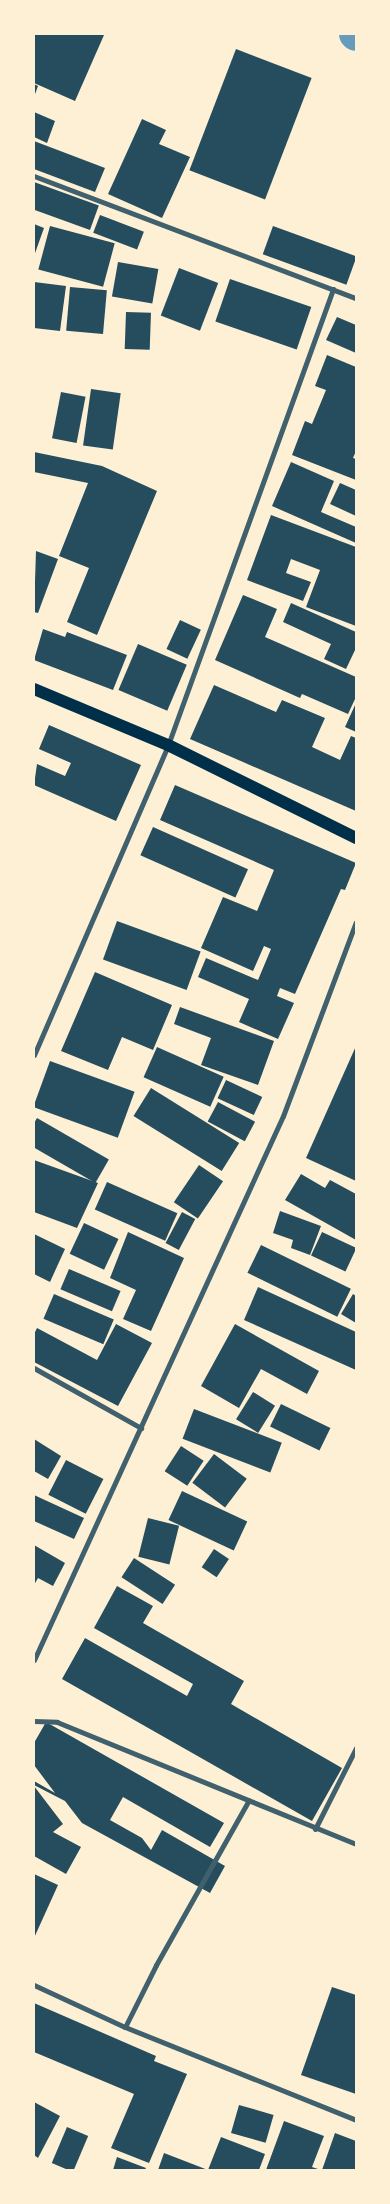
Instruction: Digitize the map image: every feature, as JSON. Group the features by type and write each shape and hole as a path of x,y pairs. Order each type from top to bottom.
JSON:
{"main road":[{"path":"34,689 168,745 356,838"}],"street":[{"path":"34,176 356,298"},
{"path":"34,1055 168,745 333,289"},
{"path":"34,1660 283,1116 356,922"},
{"path":"34,1368 141,1428"},
{"path":"34,1721 57,1722 356,1844"},
{"path":"314,1828 356,1748"},
{"path":"125,2027 156,1965 249,1800"},
{"path":"34,1984 125,2027 356,2120"}],"building":[{"path":"34,34 104,35 75,101 34,83"},
{"path":"236,49 312,78 265,199 189,170"},
{"path":"34,84 38,86 34,97"},
{"path":"34,112 55,121 47,143 34,137"},
{"path":"142,119 166,130 159,144 190,157 162,218 108,194"},
{"path":"34,141 105,168 95,192 34,169"},
{"path":"34,182 99,206 90,230 34,210"},
{"path":"100,215 144,232 137,250 93,233"},
{"path":"34,224 44,228 34,256"},
{"path":"50,226 115,243 103,287 38,269"},
{"path":"273,226 356,256 346,285 263,254"},
{"path":"118,262 158,269 152,304 112,296"},
{"path":"179,268 218,283 200,331 161,316"},
{"path":"230,279 311,307 297,350 215,322"},
{"path":"34,282 66,286 60,331 34,328"},
{"path":"70,287 107,290 103,334 66,331"},
{"path":"126,312 151,313 150,350 125,349"},
{"path":"337,317 356,325 356,353 326,340"},
{"path":"327,355 356,367 356,451 353,458 356,459 356,480 292,455 305,421 312,424 326,390 315,386"},
{"path":"91,389 121,393 113,450 83,445"},
{"path":"61,392 86,397 77,443 52,438"},
{"path":"34,452 102,466 157,491 97,635 67,622 89,568 59,556 88,483 34,472"},
{"path":"291,462 334,481 321,512 356,527 356,543 272,506"},
{"path":"340,483 356,490 356,516 330,504"},
{"path":"271,515 356,547 356,626 306,607 320,570 291,559 286,573 311,582 303,601 247,580"},
{"path":"36,551 58,559 38,613 34,612"},
{"path":"243,595 277,609 265,637 356,677 356,697 348,714 302,694 300,698 215,660"},
{"path":"291,603 356,632 356,648 346,669 324,659 331,644 283,622"},
{"path":"180,620 201,630 187,659 166,649"},
{"path":"43,629 65,637 67,632 127,655 113,690 34,660"},
{"path":"138,644 187,665 167,711 118,690"},
{"path":"214,685 276,712 282,700 325,718 312,747 340,760 351,736 356,738 356,811 190,739"},
{"path":"356,703 356,732 345,727"},
{"path":"49,725 141,765 116,821 34,785 37,764 65,776 71,763 39,749"},
{"path":"175,785 356,863 345,890 341,889 295,994 280,988 277,996 294,1003 278,1039 239,1022 249,999 198,977 206,958 258,980 271,949 264,946 253,971 201,948 223,897 257,911 274,870 160,820"},
{"path":"153,827 248,869 235,898 140,855"},
{"path":"117,921 201,951 187,990 103,960"},
{"path":"95,972 172,1005 153,1050 122,1037 108,1070 61,1051"},
{"path":"180,1007 274,1041 258,1085 201,1065 211,1038 174,1024"},
{"path":"356,1046 356,1181 306,1158"},
{"path":"157,1047 224,1077 210,1107 144,1077"},
{"path":"50,1061 135,1092 118,1138 34,1107"},
{"path":"226,1080 262,1097 254,1115 218,1098"},
{"path":"151,1088 239,1143 222,1171 134,1116"},
{"path":"218,1102 255,1122 245,1141 208,1121"},
{"path":"37,1118 109,1160 95,1183 34,1147 34,1123"},
{"path":"34,1160 98,1183 77,1228 34,1212"},
{"path":"199,1165 223,1181 198,1219 174,1202"},
{"path":"301,1174 325,1188 330,1180 356,1194 356,1240 285,1200"},
{"path":"107,1182 177,1213 165,1241 95,1209"},
{"path":"280,1211 321,1226 310,1255 291,1248 293,1240 273,1233"},
{"path":"182,1212 195,1219 179,1250 166,1243"},
{"path":"84,1223 118,1239 104,1270 70,1254"},
{"path":"128,1232 184,1258 151,1331 123,1319 136,1290 110,1278"},
{"path":"322,1232 356,1248 345,1272 311,1256"},
{"path":"34,1234 65,1249 50,1282 34,1274"},
{"path":"261,1245 351,1289 337,1317 247,1273"},
{"path":"69,1269 121,1291 112,1311 60,1289"},
{"path":"258,1287 356,1332 356,1370 244,1320"},
{"path":"54,1294 114,1319 103,1344 43,1319"},
{"path":"353,1294 356,1296 356,1323 341,1314"},
{"path":"116,1324 152,1343 118,1406 34,1362 34,1334 37,1328 97,1360"},
{"path":"235,1324 319,1371 307,1394 261,1369 239,1408 201,1386"},
{"path":"253,1392 275,1406 258,1433 236,1419"},
{"path":"281,1404 330,1428 319,1451 270,1426"},
{"path":"194,1409 282,1443 270,1473 183,1439"},
{"path":"34,1439 61,1456 48,1479 34,1471"},
{"path":"181,1446 204,1461 187,1486 165,1471"},
{"path":"214,1454 247,1479 225,1507 192,1483"},
{"path":"66,1460 103,1479 86,1514 48,1495"},
{"path":"182,1491 247,1521 234,1550 168,1520"},
{"path":"34,1495 84,1518 74,1539 34,1521"},
{"path":"148,1518 179,1526 169,1565 138,1557"},
{"path":"34,1545 65,1563 53,1586 38,1578 34,1585"},
{"path":"214,1549 229,1559 217,1577 202,1567"},
{"path":"134,1558 175,1585 163,1604 121,1577"},
{"path":"117,1586 153,1606 143,1623 244,1681 231,1704 342,1768 312,1821 62,1679 85,1638 187,1696 193,1684 94,1628"},
{"path":"46,1722 224,1823 210,1847 123,1797 110,1820 142,1838 151,1850 162,1830 225,1866 210,1893 82,1823 65,1801 34,1785 34,1781 55,1793 34,1765 34,1743"},
{"path":"34,1786 63,1824 53,1832 81,1847 66,1874 34,1856"},
{"path":"34,1874 58,1885 34,1938"},
{"path":"332,1987 356,1995 356,2094 301,2075"},
{"path":"34,2003 156,2056 154,2061 187,2074 149,2163 111,2148 134,2094 34,2052"},
{"path":"34,2102 60,2116 38,2158 34,2155"},
{"path":"239,2105 274,2115 266,2143 231,2133"},
{"path":"284,2121 324,2136 312,2167 321,2170 266,2170"},
{"path":"67,2127 88,2136 74,2170 68,2170 52,2163"},
{"path":"335,2133 356,2141 356,2170 322,2170"},
{"path":"221,2137 265,2154 259,2170 208,2170"},
{"path":"164,2153 208,2170 158,2170"},
{"path":"117,2157 146,2168 145,2170 113,2170"}]}
